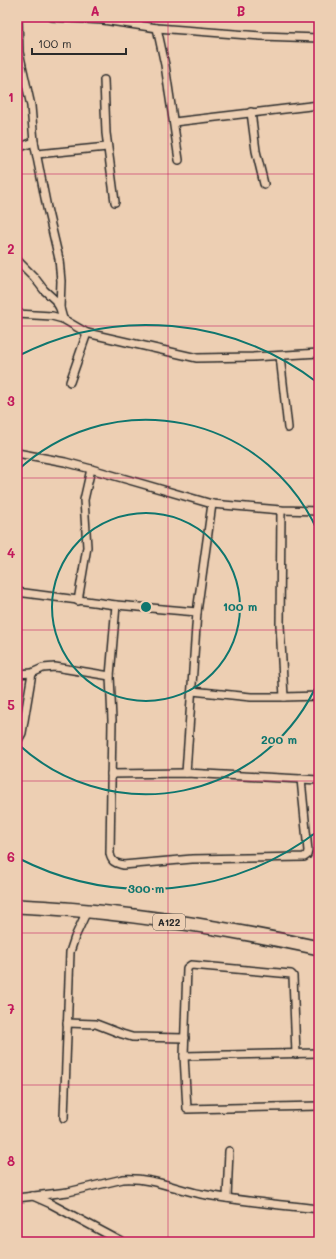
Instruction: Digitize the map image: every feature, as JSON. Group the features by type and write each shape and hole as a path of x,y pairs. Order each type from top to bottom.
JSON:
{"highway":[{"name":"A122","path":"17,906 110,913 221,930 319,948"}],"street":[{"path":"18,17 19,52 31,106 34,142 59,258 61,282 60,308"},
{"path":"52,17 103,20 157,28 261,36 319,38"},
{"path":"157,28 165,65 179,160"},
{"path":"104,80 107,147 114,202"},
{"path":"174,122 319,105"},
{"path":"252,112 256,151 264,184"},
{"path":"17,147 34,142"},
{"path":"37,154 107,147"},
{"path":"17,260 34,276 44,290 55,300 60,308 63,319"},
{"path":"17,314 52,316 63,319 87,333 198,358 280,356 319,353"},
{"path":"70,382 87,333"},
{"path":"280,356 288,428"},
{"path":"17,453 65,462 212,504 281,510 319,511"},
{"path":"78,601 87,547 84,500 91,469"},
{"path":"186,773 197,612 212,504"},
{"path":"281,510 280,625 284,697"},
{"path":"17,592 78,601 197,612"},
{"path":"116,605 110,676 112,720 111,860 115,863 123,865 192,859 304,857 307,855 308,851 301,779"},
{"path":"17,674 32,673 43,668 55,667 110,676"},
{"path":"17,742 22,733 32,673"},
{"path":"192,691 251,697 319,696"},
{"path":"111,774 186,773 319,780"},
{"path":"64,1118 71,946 87,911"},
{"path":"296,1054 294,979 291,974 191,964 186,968 184,1056 187,1109 319,1106"},
{"path":"67,1023 96,1024 132,1037 184,1038"},
{"path":"184,1056 319,1053"},
{"path":"227,1198 229,1151"},
{"path":"17,1198 68,1192 132,1178 187,1191 227,1198 319,1209"},
{"path":"33,1196 52,1204 122,1242"}]}
